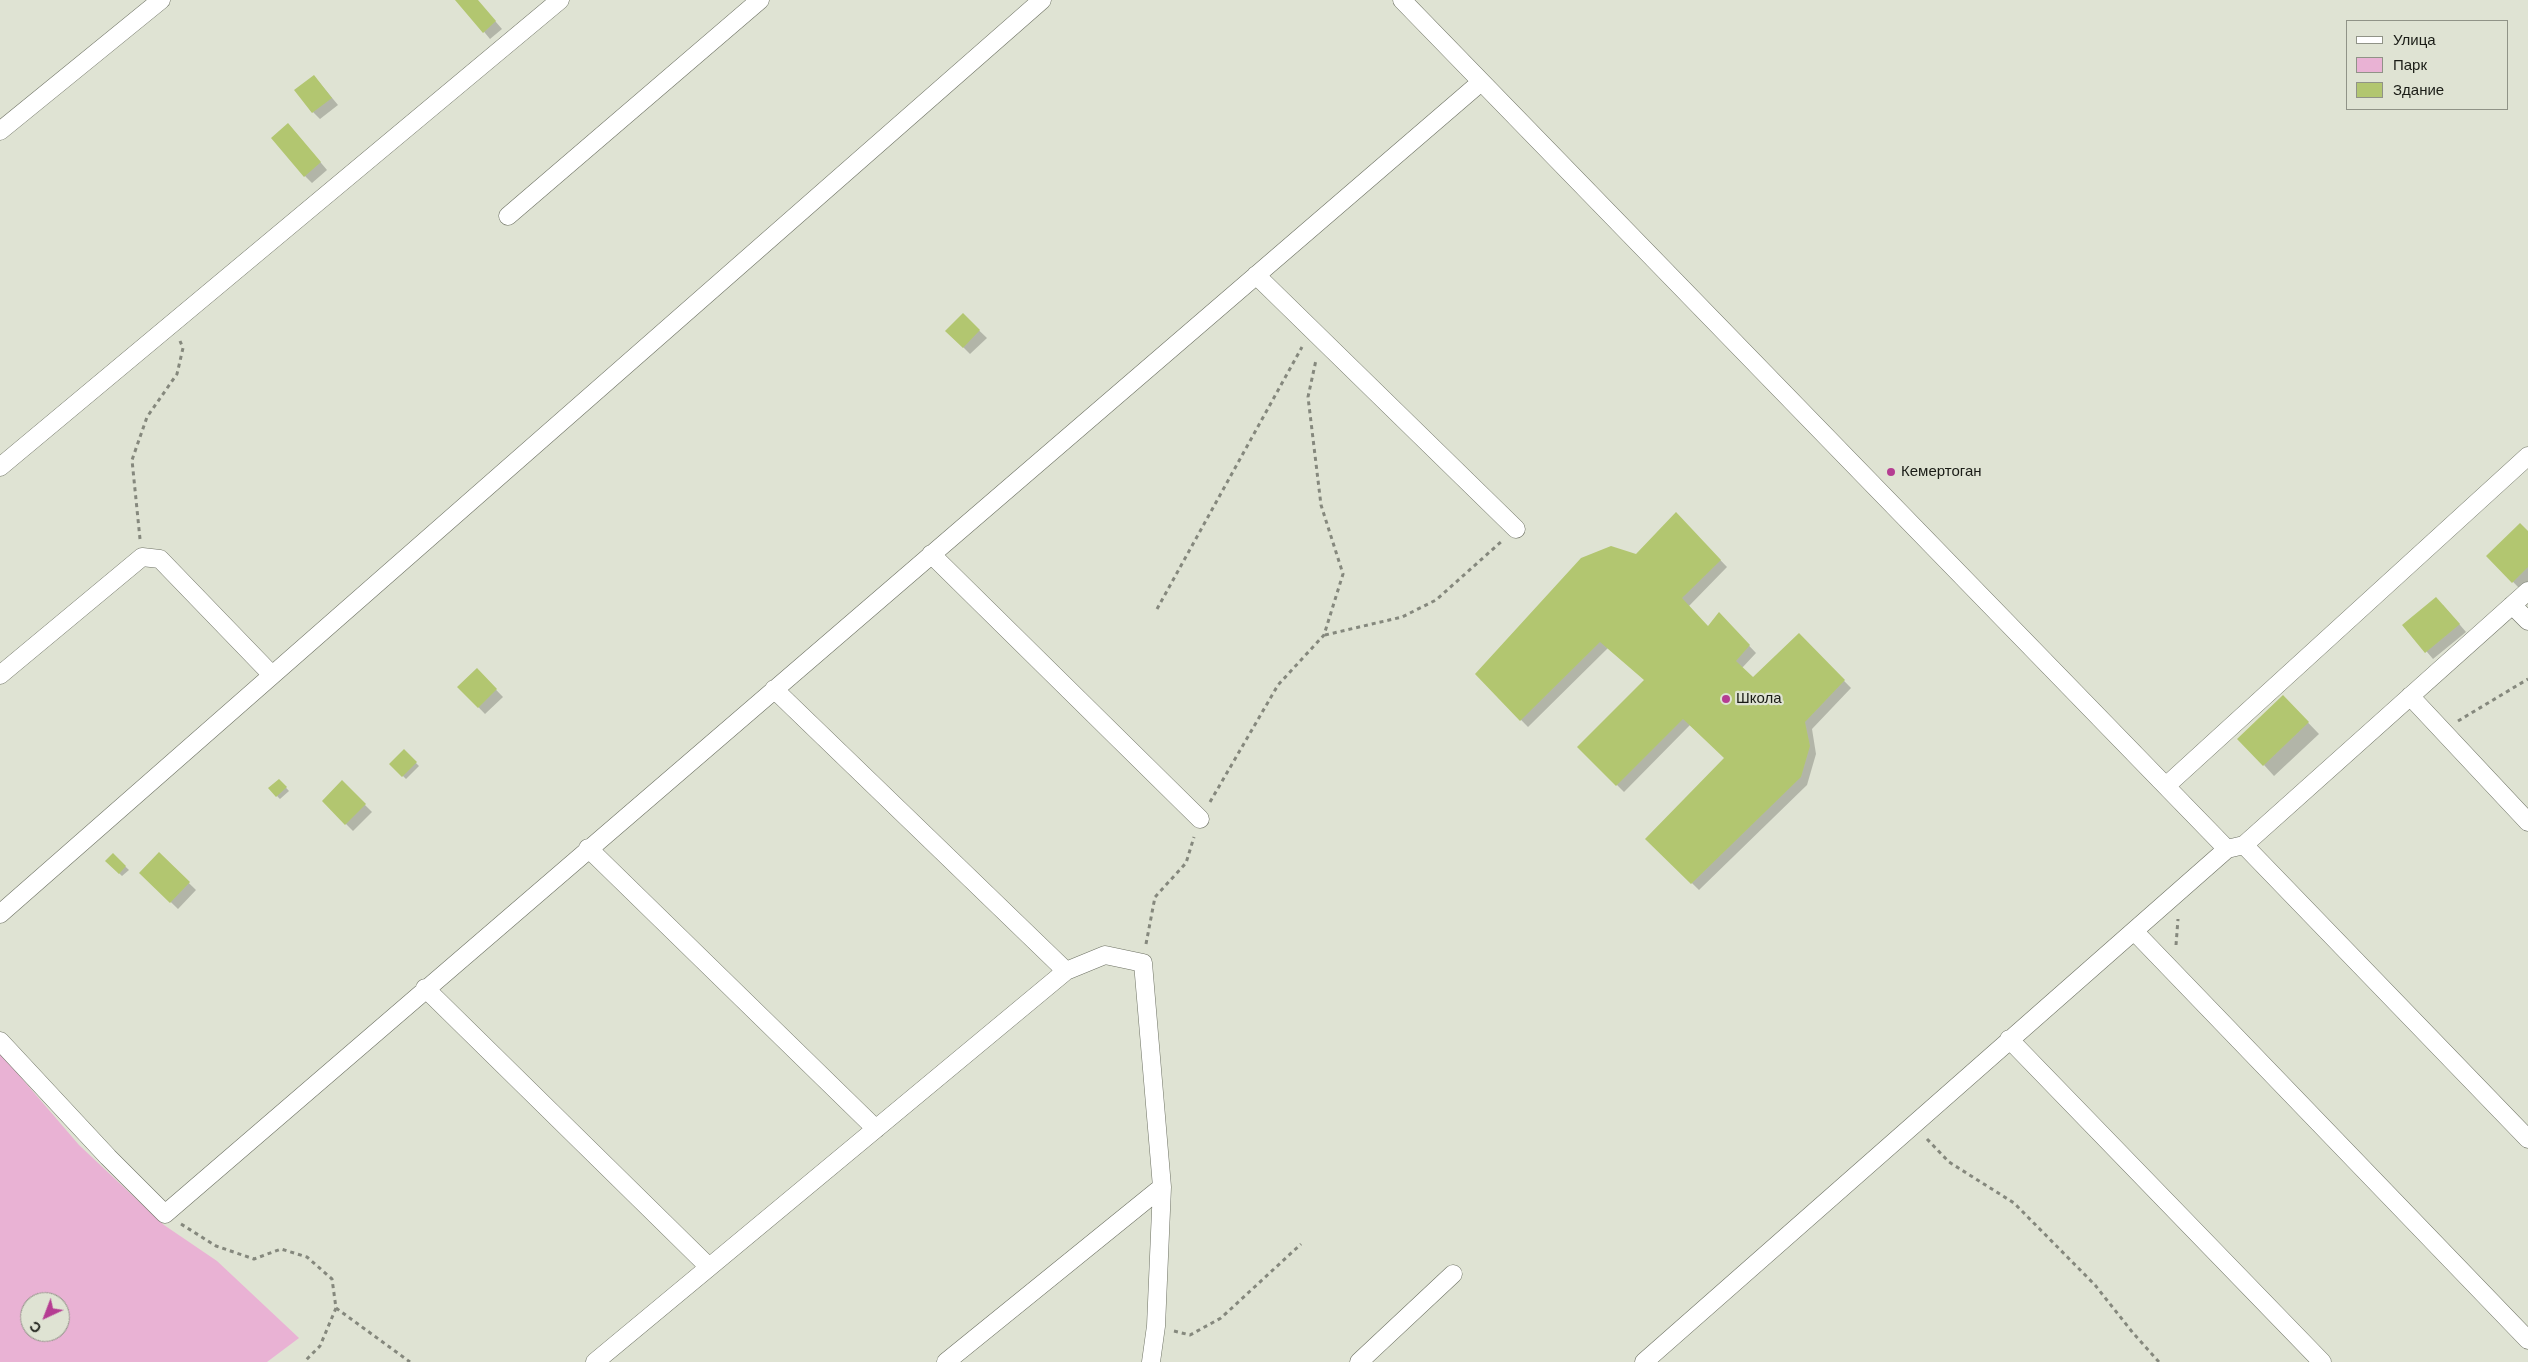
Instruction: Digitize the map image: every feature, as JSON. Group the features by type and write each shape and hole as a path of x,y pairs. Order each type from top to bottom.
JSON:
{"street":[{"path":"0,131 161,0"},
{"path":"0,467 560,0"},
{"path":"508,216 760,0"},
{"path":"0,914 1042,0"},
{"path":"1402,0 2166,786 2236,847 2528,1139"},
{"path":"0,1041 108,1157 165,1214 425,988 1481,82"},
{"path":"1256,275 1516,529"},
{"path":"2166,786 2528,456"},
{"path":"931,554 1200,819"},
{"path":"0,675 142,557 160,559 272,675"},
{"path":"1644,1362 2009,1039 2179,891 2236,847 2528,591"},
{"path":"2512,604 2528,621"},
{"path":"774,689 1066,971"},
{"path":"2410,696 2528,822"},
{"path":"588,848 876,1129"},
{"path":"2134,931 2528,1340"},
{"path":"595,1362 1066,971 1105,955 1143,963 1162,1187 1156,1326 1151,1362"},
{"path":"425,988 710,1267"},
{"path":"2009,1039 2322,1362"},
{"path":"946,1362 1162,1187"},
{"path":"1360,1362 1453,1274"}],"path":[{"path":"142,557 132,460 147,417 177,374 183,348 173,322"},
{"path":"1157,609 1316,333"},
{"path":"1143,963 1155,897 1186,864 1200,819 1278,684 1324,635 1343,574 1322,505 1308,397 1316,333"},
{"path":"1324,635 1402,617 1436,600 1516,529"},
{"path":"2442,730 2528,679"},
{"path":"2174,973 2179,891"},
{"path":"1913,1124 1949,1162 2014,1203 2095,1285 2132,1333 2159,1362"},
{"path":"165,1214 216,1246 254,1259 281,1249 307,1257 332,1278 336,1308 320,1346 304,1362"},
{"path":"1156,1326 1190,1335 1221,1318 1301,1244"},
{"path":"336,1308 410,1362"}],"green space":[{"path":"0,1053 79,1145 164,1225 217,1261 299,1338 267,1362 0,1362"}],"building":[{"path":"455,0 478,0 496,21 483,33"},
{"path":"314,75 332,98 312,113 294,90"},
{"path":"288,123 321,162 304,177 271,138"},
{"path":"963,313 980,330 963,348 945,331"},
{"name":"Школа","path":"1676,512 1721,560 1682,598 1708,626 1719,612 1750,645 1736,661 1753,677 1799,633 1845,680 1805,722 1810,746 1801,777 1691,884 1645,839 1724,758 1683,719 1616,786 1577,747 1644,680 1600,642 1520,721 1475,674 1581,558 1611,546 1636,554"},
{"path":"2520,523 2528,531 2528,567 2512,583 2486,556"},
{"path":"2436,597 2460,624 2425,653 2402,625"},
{"path":"477,668 497,689 478,708 457,687"},
{"path":"2283,695 2309,722 2263,766 2237,739"},
{"path":"404,749 417,762 402,777 389,764"},
{"path":"279,779 287,787 276,797 268,788"},
{"path":"342,780 366,804 345,825 322,801"},
{"path":"159,852 190,882 170,903 139,873"},
{"path":"113,853 126,866 119,874 105,861"}],"place":[{"name":"Кемертоган","path":"1891,472"},
{"name":"Школа","path":"1726,699"}]}
